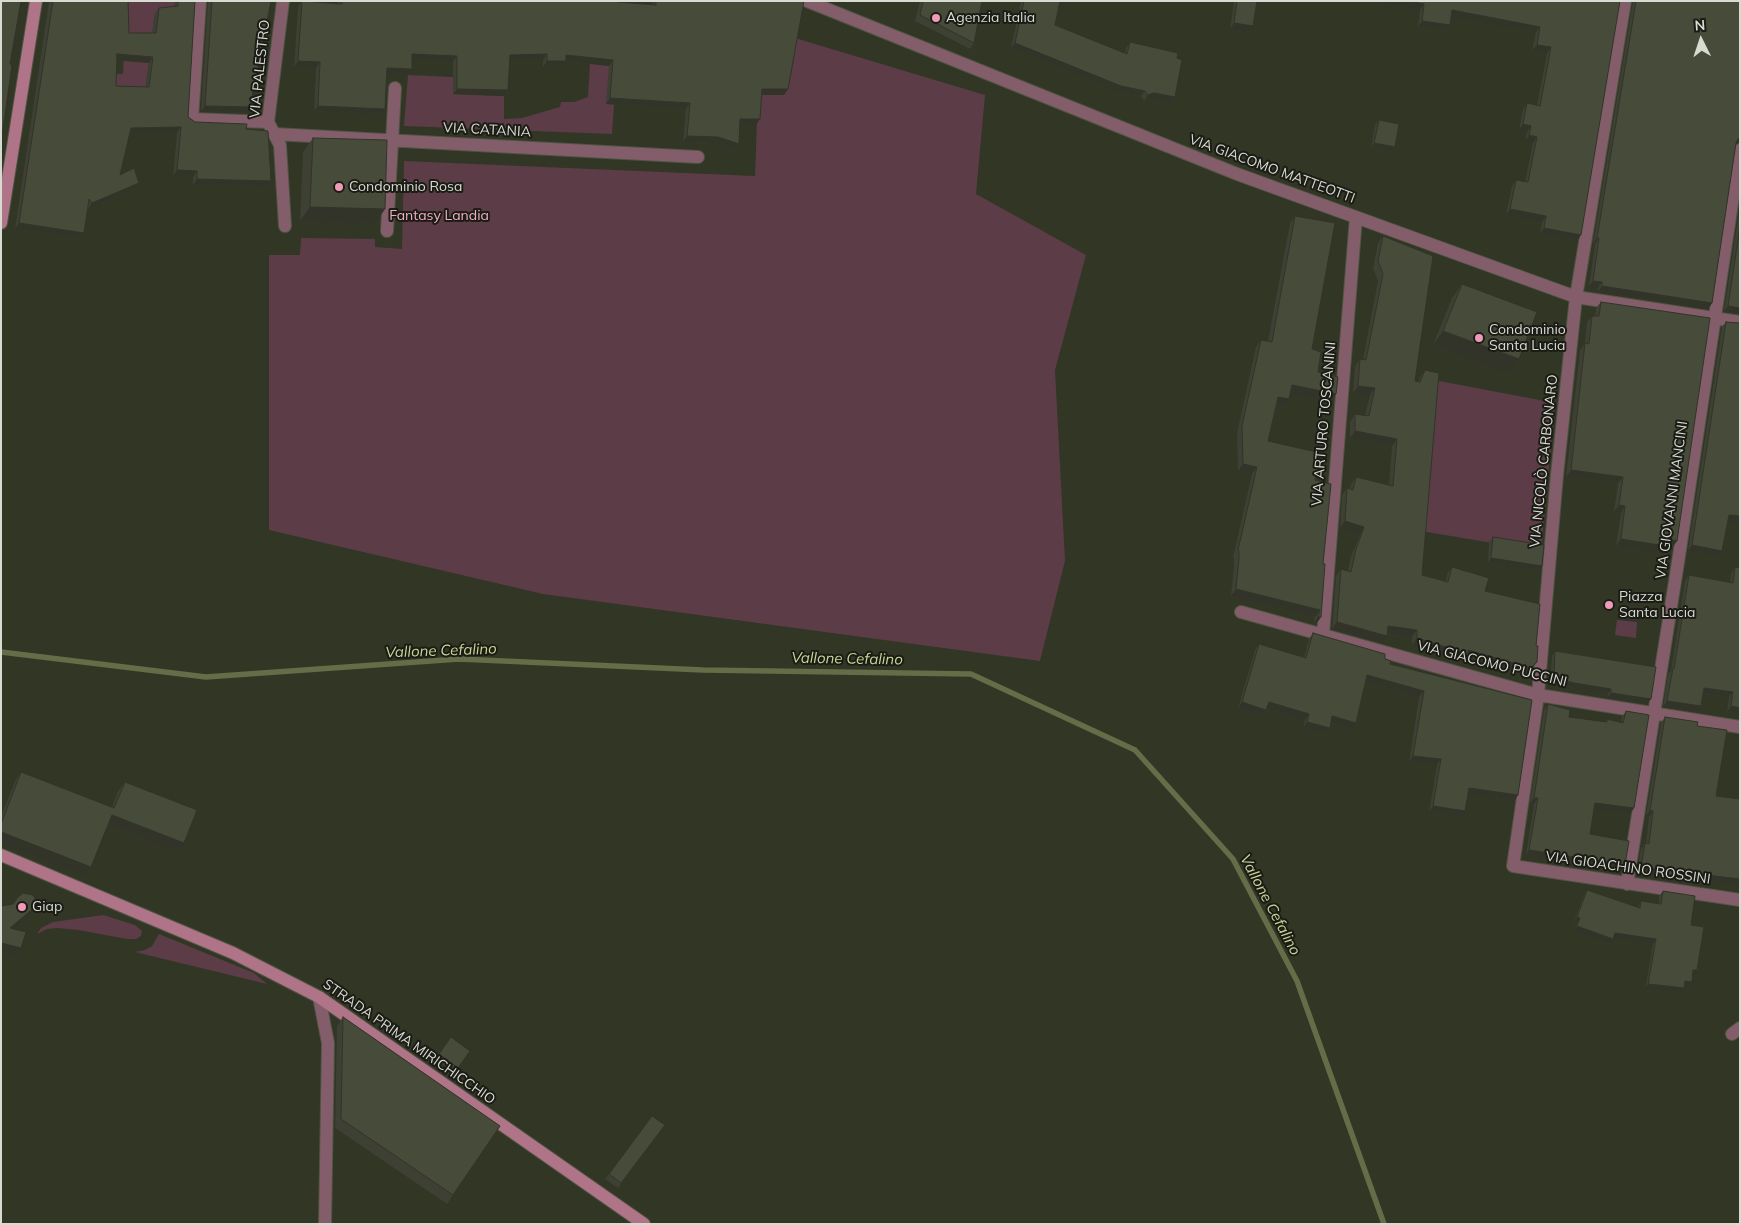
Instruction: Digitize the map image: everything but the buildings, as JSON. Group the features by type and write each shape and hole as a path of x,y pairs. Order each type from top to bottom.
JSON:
{"main road":[{"path":"1,223 36,1"},
{"name":"STRADA PRIMA MIRICHICCHIO","path":"1,855 233,954 319,997 644,1224"}],"street":[{"name":"VIA CATANIA","path":"200,1 192,119 392,140 698,157"},
{"name":"VIA PALESTRO","path":"283,1 271,128 280,145 286,226"},
{"name":"VIA GIACOMO MATTEOTTI","path":"807,1 1237,174 1576,297 1740,322"},
{"name":"VIA NICOLÒ CARBONARO","path":"1513,866 1538,695 1557,475 1576,297 1625,1"},
{"path":"387,231 395,88"},
{"name":"VIA GIOVANNI MANCINI","path":"1627,884 1740,150"},
{"name":"VIA ARTURO TOSCANINI","path":"1323,635 1356,216"},
{"name":"VIA GIACOMO PUCCINI","path":"1242,612 1538,695 1740,727"},
{"name":"VIA GIOACHINO ROSSINI","path":"1513,866 1740,900"},
{"path":"319,997 328,1043 325,1224"}],"green space":[{"path":"124,1 175,1 174,12 155,13 145,93 113,91 113,74 123,74"},
{"name":"Fantasy Landia","path":"795,38 985,95 976,194 1086,255 1055,370 1065,561 1040,661 543,594 269,530 269,255 300,255 301,238 375,239 375,247 402,249 404,161 755,176 758,95"},
{"path":"591,46 610,46 614,105 612,134 404,126 408,75 453,77 453,94 504,96 504,119 522,118 560,107 561,102 574,102 588,97"},
{"path":"1434,380 1555,403 1541,551 1421,531"},
{"path":"1617,620 1637,622 1636,638 1615,635"},
{"path":"103,915 135,925 142,931 141,936 136,939 127,939 57,928 47,929 37,934 41,928 53,922"},
{"path":"159,934 254,973 267,984 135,952 152,946"}],"waterway":[{"name":"Vallone Cefalino","path":"1,652 206,677 459,659 703,670 971,674 1135,750 1233,859 1297,981 1384,1224"}],"place":[{"name":"Agenzia Italia","path":"936,18"},
{"name":"Condominio Rosa","path":"339,187"},
{"name":"Condominio Santa Lucia","path":"1479,338"},
{"name":"Piazza Santa Lucia","path":"1609,605"},
{"name":"Giap","path":"22,907"}]}
